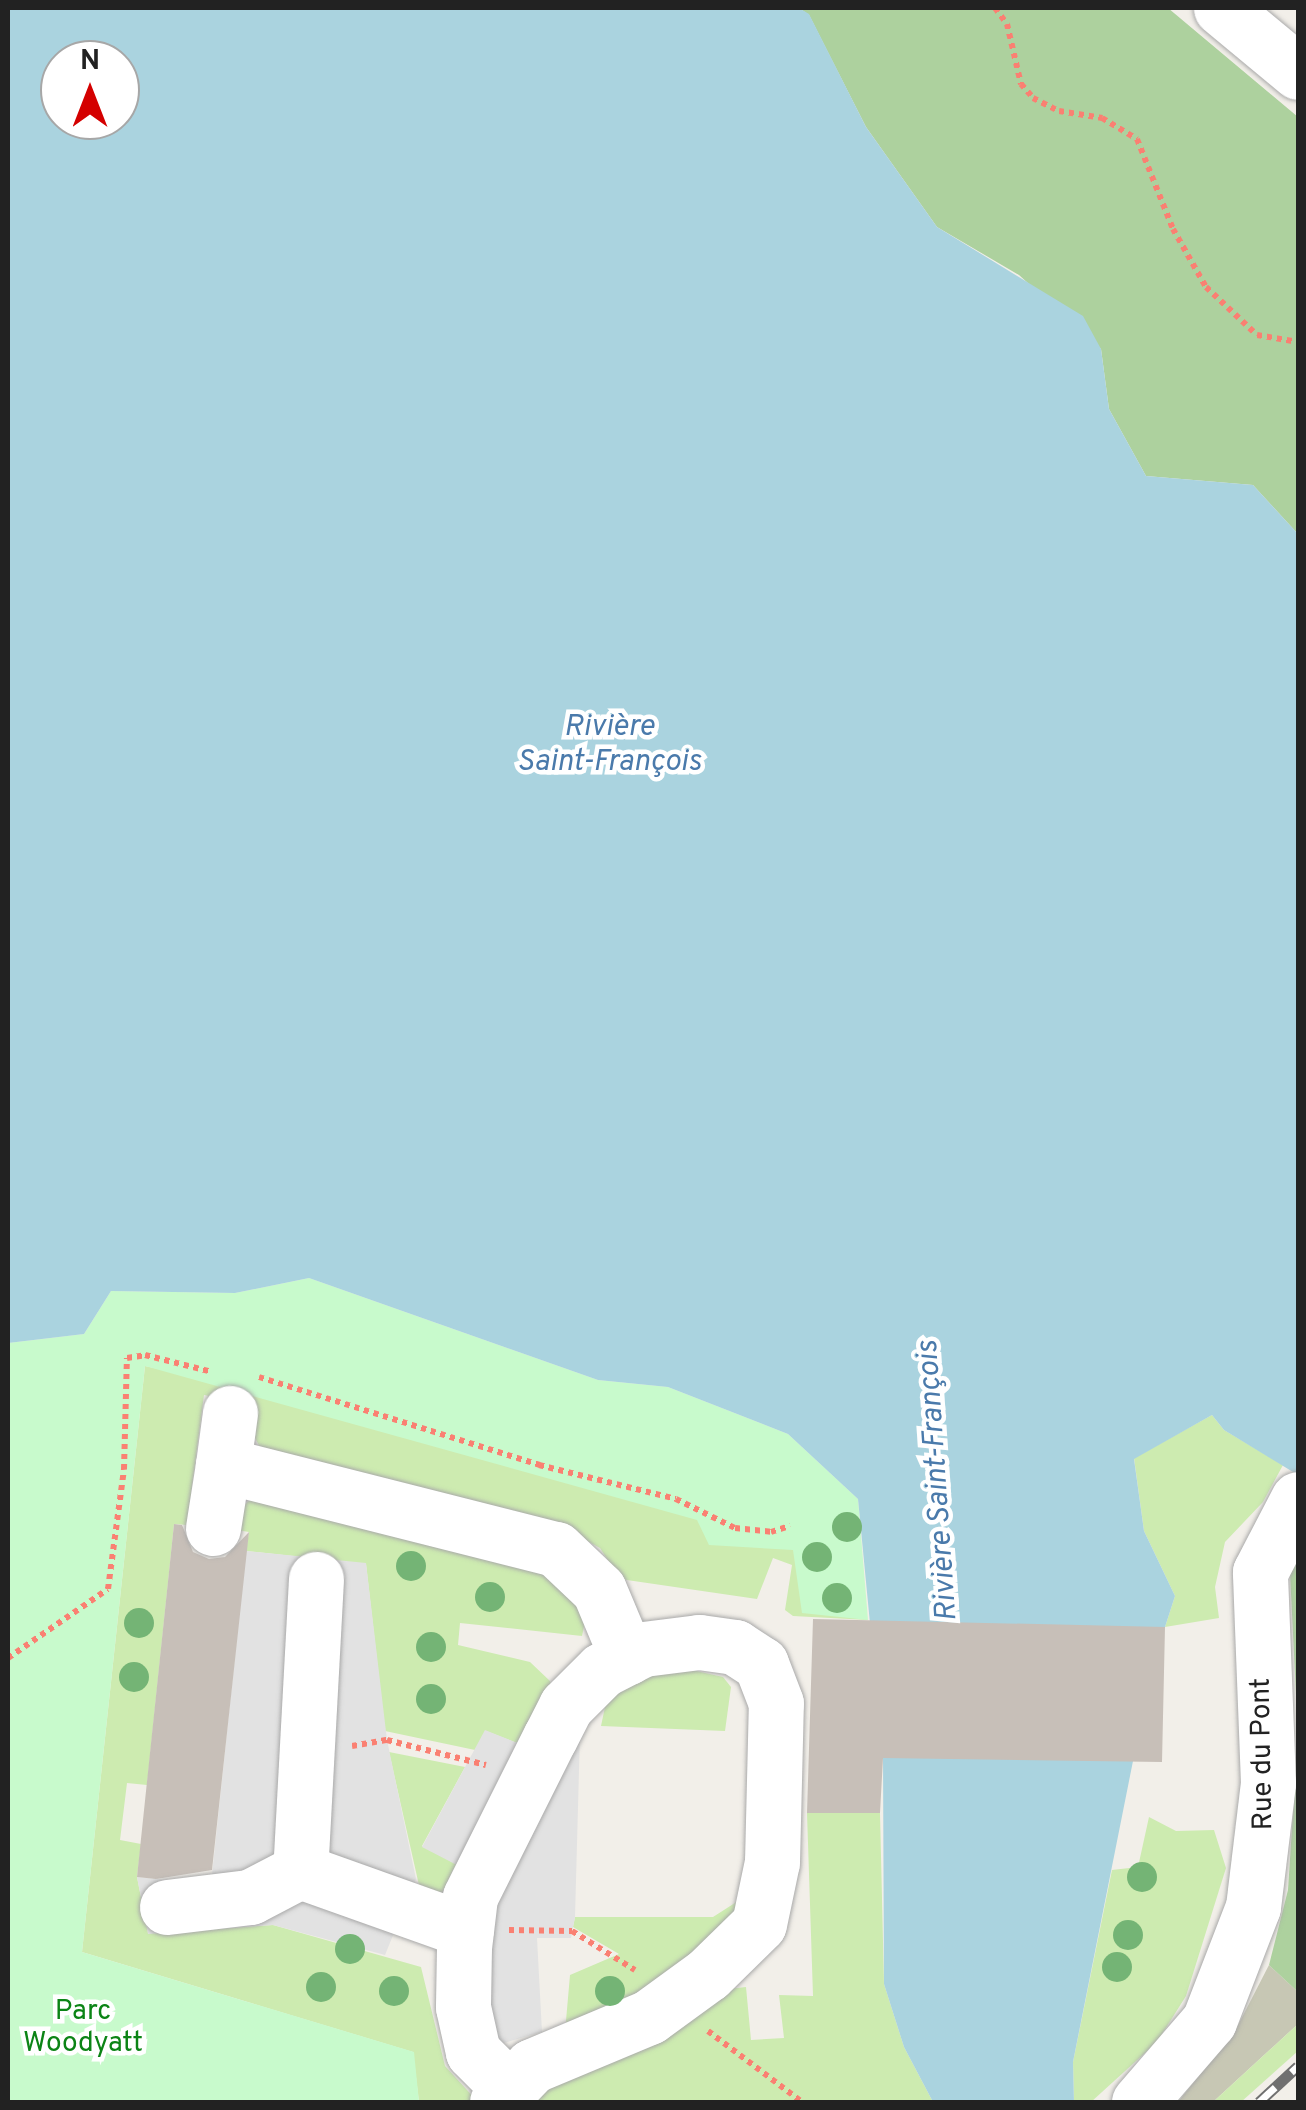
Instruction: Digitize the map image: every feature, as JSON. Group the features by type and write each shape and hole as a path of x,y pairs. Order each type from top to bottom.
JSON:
{"street":[{"path":"1220,8 1298,72"},
{"path":"214,1528 226,1439 556,1549 599,1590 627,1657"},
{"name":"Rue du Pont","path":"1142,2100 1209,2021 1253,1907 1268,1783 1260,1572 1292,1508"},
{"path":"300,1872 316,1579"},
{"path":"699,1642 735,1647 762,1664 773,1682 768,1905 759,1924 708,1974 649,2016 532,2066 502,2094 474,2052 462,2008 470,1898 566,1706 602,1670 627,1657 699,1642"},
{"path":"167,1907 250,1898 300,1872 466,1930"}],"path":[{"path":"996,8 1008,24 1021,84 1033,98 1112,122 1137,139 1173,229 1206,287 1257,335 1295,342"},
{"path":"386,1740 471,1758"},
{"path":"466,1930 572,1931 650,1980"},
{"path":"699,2022 725,2050 802,2102"}],"shaded area":[{"path":"246,1551 366,1563 387,1740 416,1879 385,1955 273,1925 148,1934 137,1877 211,1884"},
{"path":"485,1730 542,1753 580,1734 575,1917 571,1938 537,1938 542,2032 473,2052 480,1877 422,1847"},
{"path":"1269,1965 1298,1992 1298,2024 1213,2102 1178,2102 1236,2029"}],"green space":[{"path":"799,8 1168,8 1298,117 1298,534 1253,485 1146,476 1109,409 1101,349 1019,275 937,227 866,127 809,15"},
{"name":"Parc Woodyatt","path":"309,1278 598,1380 668,1387 788,1434 858,1499 868,1620 802,1613 793,1550 709,1545 697,1520 145,1366 82,1952 414,2052 419,2102 8,2102 8,1343 84,1334 111,1291 235,1293"},
{"path":"145,1366 763,1502 868,1620 793,1616 785,1610 792,1565 773,1558 757,1599 620,1579 600,1548 567,1530 263,1453 255,1438 257,1405 204,1395 187,1525 174,1524 147,1785 127,1783 120,1840 141,1844 137,1877 148,1933 273,1925 421,1967 445,2066 478,2102 419,2102 413,2052 82,1952"},
{"path":"1212,1415 1224,1430 1283,1465 1263,1502 1225,1542 1215,1587 1219,1618 1165,1627 1175,1596 1144,1531 1134,1458"},
{"path":"251,1499 557,1573 587,1612 582,1636 460,1623 458,1645 530,1662 550,1681 552,1691 525,1746 486,1731 475,1750 385,1731 366,1564 246,1551 249,1532 237,1530 241,1508"},
{"path":"1298,1533 1298,1735 1289,1553"},
{"path":"670,1665 723,1677 731,1687 725,1731 601,1726 608,1693"},
{"path":"1298,1735 1298,1992 1269,1965 1288,1890"},
{"path":"389,1752 465,1767 422,1846 456,1864 438,1901 423,1903"},
{"path":"807,1813 880,1813 884,1984 904,2047 933,2102 510,2102 720,1990 746,1987 751,2040 784,2038 779,1995 813,1996"},
{"path":"1149,1817 1176,1831 1214,1830 1226,1868 1186,1996 1157,2042 1091,2102 1074,2102 1073,2062 1112,1870 1138,1867"},
{"path":"752,1892 676,1978 565,2032 570,1975 619,1954 573,1927 575,1917 713,1917"},
{"path":"1298,2024 1298,2051 1241,2102 1213,2102"}],"water":[{"name":"Rivière Saint-François","path":"8,8 799,8 809,14 866,127 937,227 1083,316 1101,349 1109,409 1146,476 1253,485 1298,534 1298,1475 1224,1430 1212,1415 1134,1459 1144,1531 1175,1596 1165,1627 1138,1627 1133,1761 1073,2062 1074,2102 933,2102 904,2047 884,1984 883,1758 858,1499 788,1434 668,1387 598,1380 309,1278 235,1293 111,1291 84,1334 8,1343"}],"building":[{"path":"174,1524 182,1525 193,1552 209,1559 225,1557 249,1532 212,1870 156,1879 137,1877"},
{"path":"813,1619 1165,1627 1162,1762 883,1758 880,1813 807,1813"}],"railway":[{"path":"1259,2102 1298,2066"}]}
